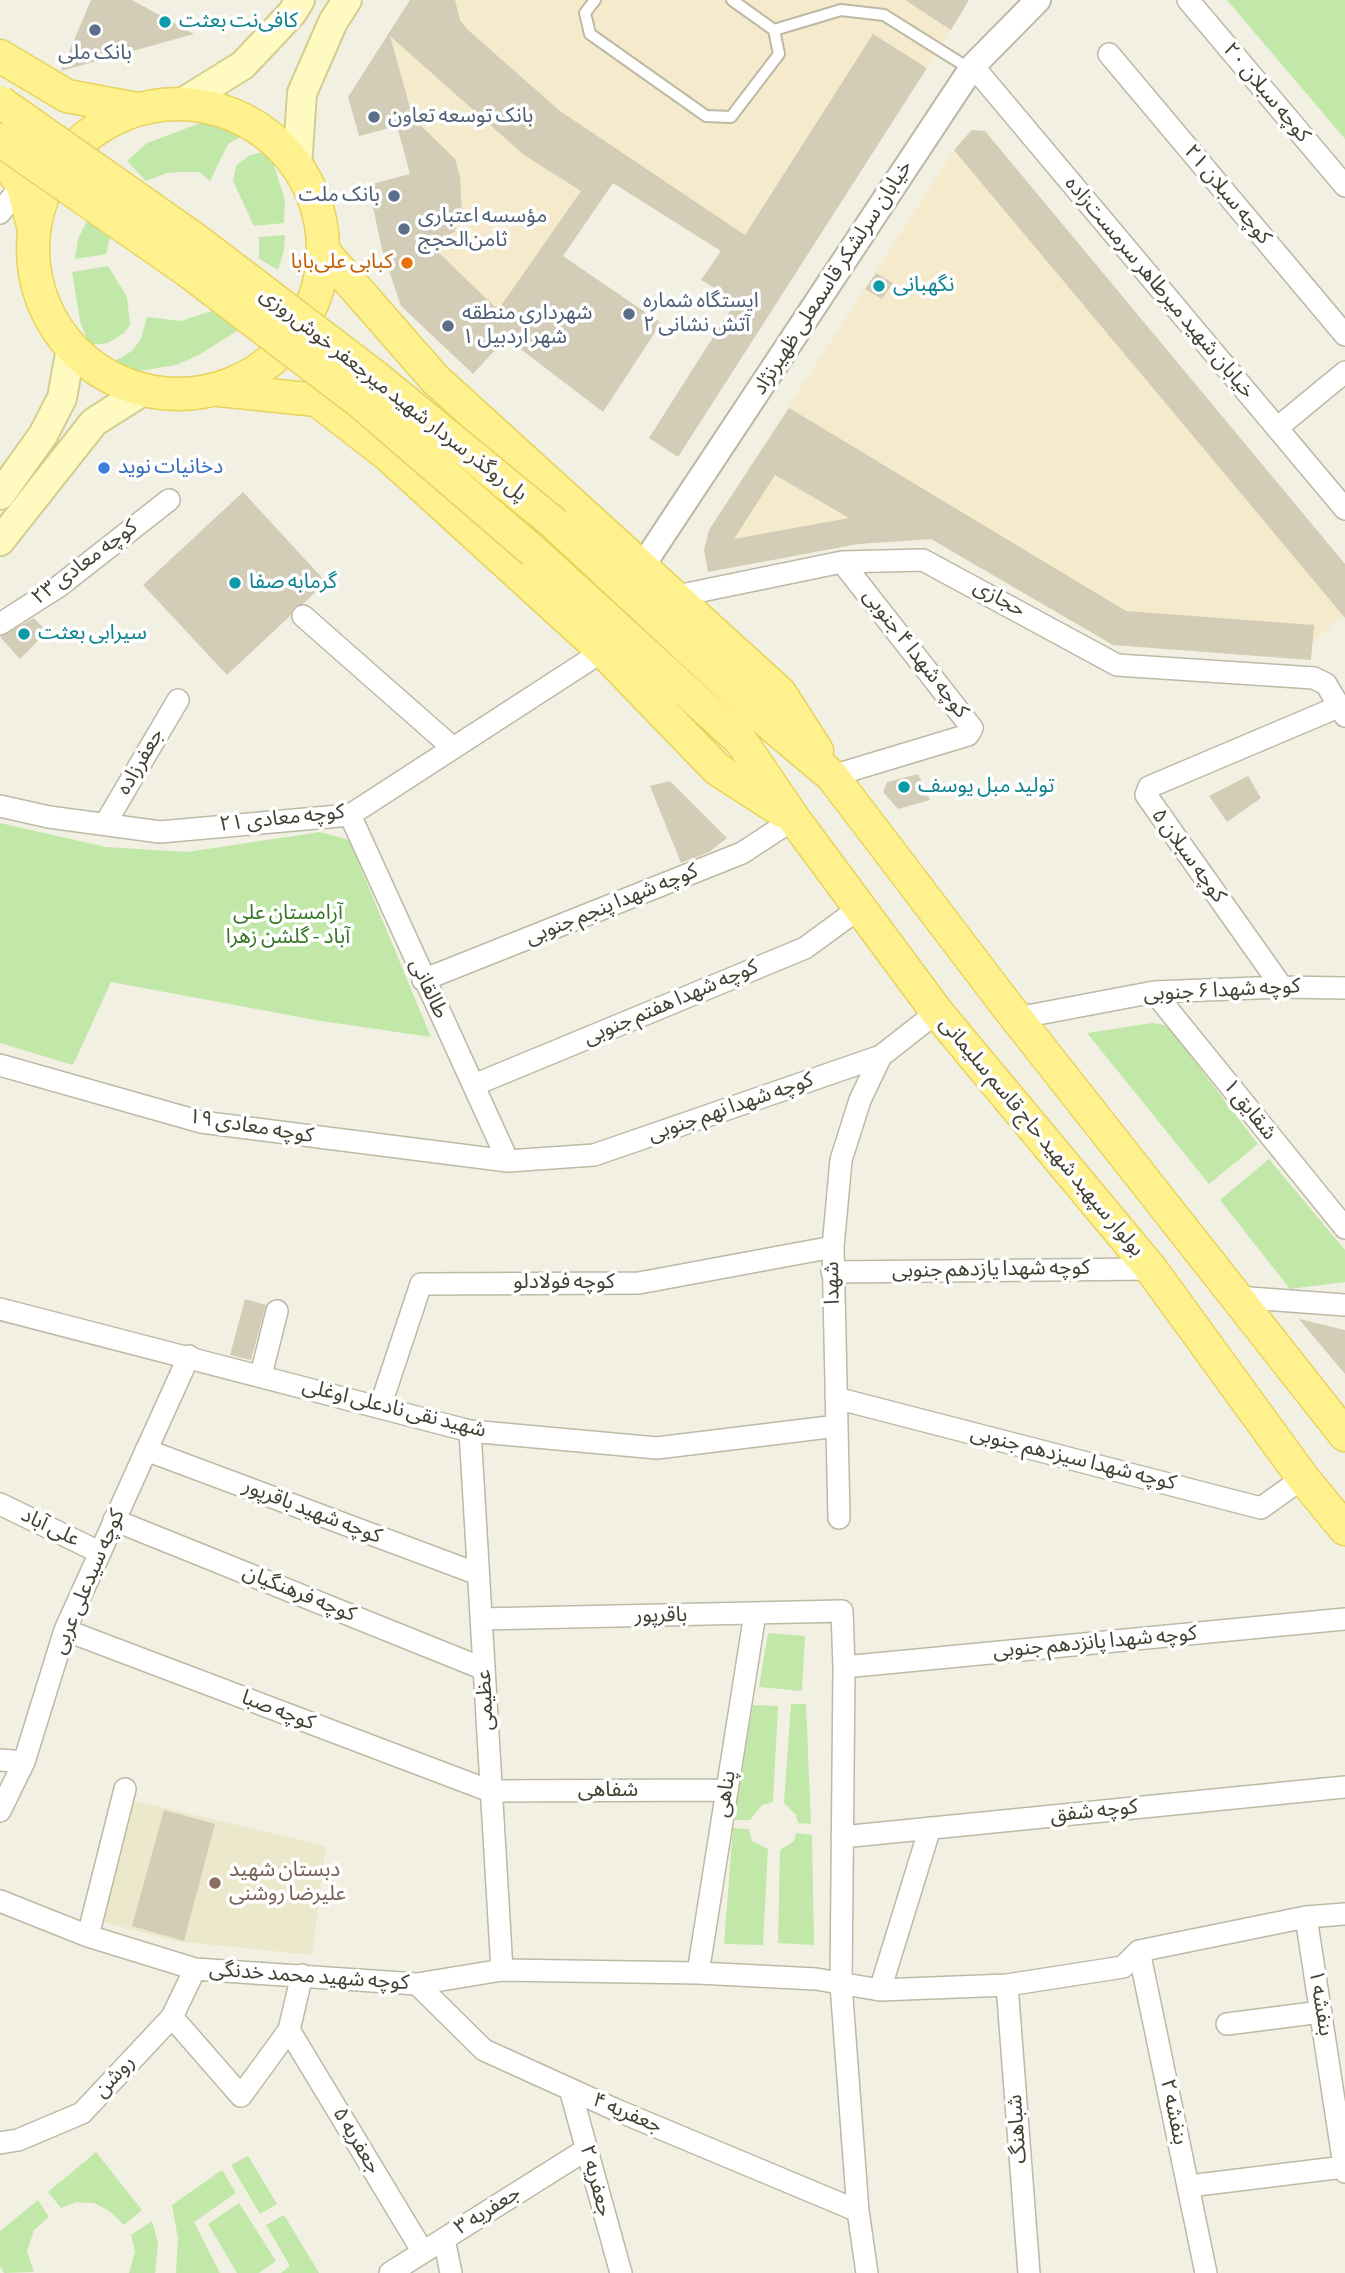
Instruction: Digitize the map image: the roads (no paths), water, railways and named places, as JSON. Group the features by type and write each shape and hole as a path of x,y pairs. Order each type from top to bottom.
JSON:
{"main road":[{"path":"181,103 243,65 300,0"},
{"path":"297,166 302,93 333,22 347,0"},
{"path":"0,56 67,96 136,109 181,103 226,112 266,133 297,166 317,206 323,251 316,297 294,338 260,370 217,390"},
{"name":"پل روگذر سردار شهید میرجعفر خوش‌روزی","path":"0,102 203,245 377,378 555,524 762,717 832,776"},
{"path":"34,231 45,190 67,155 99,127 136,109"},
{"name":"پل روگذر سردار شهید میرجعفر خوش‌روزی","path":"0,140 188,271 360,402 534,552 741,741"},
{"path":"0,156 22,184 34,231 35,272 47,312 71,348 103,374 143,391 185,395 217,390 317,400 388,455 603,651 717,769 794,819"},
{"path":"323,251 435,379 780,693 832,776 1017,1018 1345,1435"},
{"path":"0,495 43,435 62,398 71,348"},
{"path":"388,455 380,427 387,407 406,385 435,379"},
{"path":"0,541 94,422 143,391"},
{"name":"بولوار سپهبد شهید حاج قاسم سلیمانی","path":"741,741 794,819 937,1012 1151,1269 1303,1478 1345,1530"}],"street":[{"name":"خیابان سرلشکر قاسمعلی ظهیرنژاد","path":"641,568 972,68 1038,0"},
{"name":"کوچه سبلان ۲۰","path":"1188,0 1345,186"},
{"name":"کوچه سبلان ۲۱","path":"1109,54 1345,335"},
{"name":"خیابان شهید میرطاهر سرمست‌زاده","path":"972,68 1345,509"},
{"path":"0,213 22,184"},
{"path":"1276,428 1345,372"},
{"name":"کوچه معادی ۲۳","path":"0,624 58,587 169,500"},
{"name":"حجازی","path":"672,597 842,562 923,559 1117,665 1321,681 1342,711"},
{"name":"کوچه شهدا ۴ جنوبی","path":"832,776 968,734 972,728 842,562"},
{"path":"303,616 453,748"},
{"name":"کوچه معادی ۲۱","path":"0,806 160,832 350,815 603,651"},
{"name":"جعفرزاده","path":"105,824 178,700"},
{"name":"کوچه سبلان ۵","path":"1282,986 1146,795 1149,787 1342,711"},
{"name":"طالقانی","path":"350,815 423,980 508,1161"},
{"name":"کوچه شهدا پنجم جنوبی","path":"423,980 742,853 794,819"},
{"name":"کوچه شهدا هفتم جنوبی","path":"474,1085 805,948 861,907"},
{"name":"کوچه شهدا ۶ جنوبی","path":"1017,1018 1154,992 1282,986 1345,988"},
{"name":"شقایق ۱","path":"1154,992 1345,1228"},
{"name":"کوچه شهدا نهم جنوبی","path":"508,1161 594,1154 881,1056 937,1012"},
{"name":"شهدا","path":"839,1518 833,1247 841,1160 860,1100 881,1056"},
{"name":"کوچه معادی ۱۹","path":"0,1065 201,1122 508,1161"},
{"name":"کوچه فولادلو","path":"380,1407 421,1284 639,1283 833,1247"},
{"name":"کوچه شهدا یازدهم جنوبی","path":"832,1272 1151,1269"},
{"path":"1236,1297 1345,1305"},
{"name":"شهید نقی نادعلی اوغلی","path":"0,1309 470,1431 657,1448 837,1426"},
{"path":"261,1376 277,1311"},
{"name":"کوچه سیدعلی عربی","path":"0,1811 24,1762 65,1630 189,1356"},
{"name":"کوچه شهدا سیزدهم جنوبی","path":"836,1398 1261,1508 1303,1478"},
{"name":"عظیمی","path":"470,1431 502,1970"},
{"name":"کوچه شهید باقرپور","path":"146,1450 478,1574"},
{"name":"علی آباد","path":"0,1504 99,1552"},
{"name":"کوچه فرهنگیان","path":"114,1520 484,1669"},
{"name":"باقرپور","path":"481,1619 842,1611 844,1667"},
{"name":"پناهی","path":"698,1973 755,1615"},
{"name":"کوچه شهدا پانزدهم جنوبی","path":"844,1667 1345,1619"},
{"name":"کوچه صبا","path":"65,1630 490,1791"},
{"path":"844,1667 841,1985 858,2211 867,2273"},
{"path":"0,1760 24,1762"},
{"name":"کوچه شفق","path":"842,1837 1345,1787"},
{"path":"88,1936 125,1789"},
{"name":"شفاهی","path":"490,1791 727,1790"},
{"path":"880,1990 930,1828"},
{"name":"کوچه شهید محمد خدنگی","path":"0,1901 88,1936 195,1969 417,1984 502,1970 698,1973 816,1979 880,1990 1007,1985 1123,1967 1139,1951"},
{"path":"1139,1951 1306,1917 1345,1914"},
{"name":"بنفشه ۱","path":"1306,1917 1321,2012 1336,2045 1345,2169"},
{"name":"بنفشه ۲","path":"1139,1951 1206,2273"},
{"name":"روشن","path":"0,2143 18,2140 82,2113 172,2017 195,1969"},
{"path":"172,2017 241,2096 289,2030 302,1975"},
{"name":"جعفریه ۴","path":"417,1984 484,2050 858,2211"},
{"name":"شباهنگ","path":"1007,1985 1029,2273"},
{"path":"1227,2024 1321,2012"},
{"name":"جعفریه ۵","path":"289,2030 423,2252"},
{"name":"جعفریه ۲","path":"570,2089 621,2273"},
{"name":"جعفریه ۳","path":"390,2273 586,2149"},
{"path":"1189,2186 1345,2169"},
{"path":"444,2239 450,2273"}],"lane":[{"path":"595,0 585,13 590,33 706,116 731,117 779,54 774,30 732,0"},
{"path":"774,30 841,10 884,15 972,68"}],"place":[{"name":"کافی‌نت بعثت","path":"165,22"},
{"name":"بانک ملی","path":"95,30"},
{"name":"بانک توسعه تعاون","path":"374,117"},
{"name":"بانک ملت","path":"394,196"},
{"name":"مؤسسه اعتباری ثامن‌الحجج","path":"404,229"},
{"name":"کبابی علی‌بابا","path":"407,263"},
{"name":"نگهبانی","path":"879,286"},
{"name":"ایستگاه شماره ۲ آتش نشانی","path":"629,314"},
{"name":"شهرداری منطقه ۱ شهر اردبیل","path":"448,326"},
{"name":"دخانیات نوید","path":"104,468"},
{"name":"گرمابه صفا","path":"235,583"},
{"name":"سیرابی بعثت","path":"24,634"},
{"name":"تولید مبل یوسف","path":"904,787"},
{"name":"دبستان شهید علیرضا روشنی","path":"215,1883"}],"park label":[{"name":"آرامستان علی آباد - گلشن زهرا","path":"288,926"}]}
